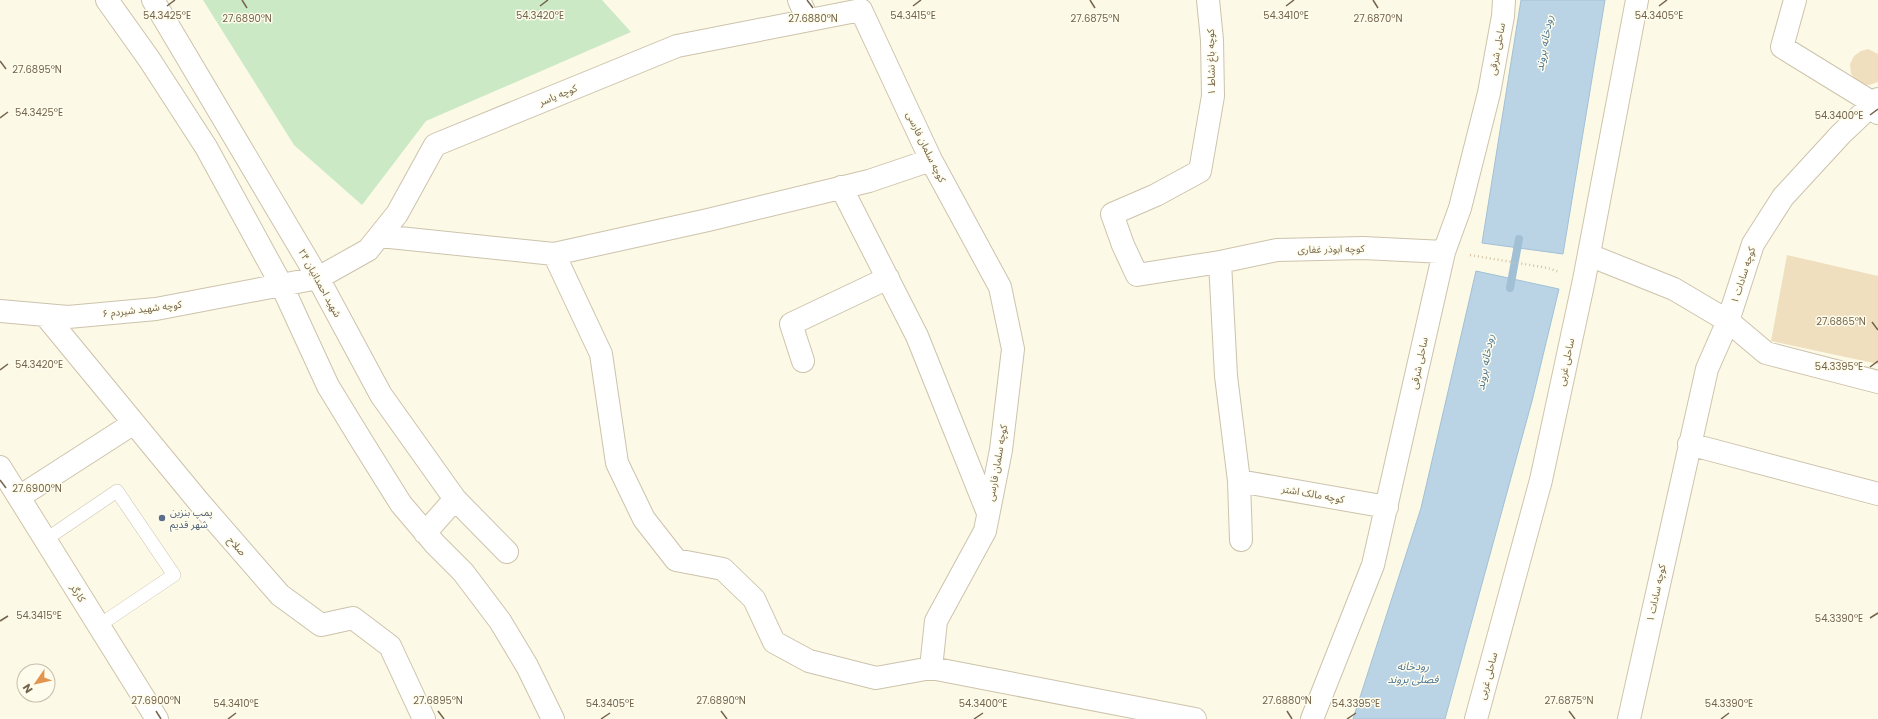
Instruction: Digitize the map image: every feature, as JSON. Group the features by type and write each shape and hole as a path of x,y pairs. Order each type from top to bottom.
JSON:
{"street":[{"path":"107,0 149,59 206,147 282,286 328,386 401,504 463,572 500,621 527,666 553,719"},
{"name":"شهید احمدانیان ۲۴","path":"153,0 318,278 381,395 455,499 506,552"},
{"path":"799,0 808,20"},
{"name":"کوچه باغ نشاط ۱","path":"1200,171 1212,96 1212,40 1208,0"},
{"name":"ساحلی شرقی","path":"1312,719 1373,565 1444,252 1460,208 1489,93 1503,16 1504,0"},
{"name":"ساحلی غربی","path":"1476,719 1540,480 1589,255 1637,0"},
{"path":"1795,0 1782,47 1876,105"},
{"name":"کوچه یاسر","path":"318,278 368,250 397,214 435,145 677,46 808,20 862,5"},
{"name":"کوچه سلمان فارسی","path":"862,5 932,160 1000,287 1013,349 1001,450 985,530 936,621 931,668"},
{"name":"کوچه سادات ۱","path":"1629,719 1706,369 1728,320 1753,244 1783,197 1841,134 1876,105"},
{"path":"380,236 554,254 701,222 841,188 869,181 932,160"},
{"name":"کوچه ابوذر غفاری","path":"1200,171 1156,195 1112,214 1122,245 1137,275 1220,262 1276,250 1363,248 1444,252"},
{"path":"841,188 917,336 988,513"},
{"path":"554,254 601,354 617,463 644,519 676,560 723,569 754,599 774,642 809,662 876,678 931,668 1195,719"},
{"path":"1589,255 1674,289 1728,320 1766,353 1878,382"},
{"path":"1220,262 1226,376 1239,481 1241,540"},
{"name":"کوچه شهید شیردم ۶","path":"0,311 68,317 156,309 318,278"},
{"path":"803,361 790,324 888,278"},
{"name":"صلاح","path":"45,315 199,502 280,595 321,625 353,618 390,646 424,719"},
{"path":"19,498 134,423"},
{"path":"1689,444 1878,494"},
{"name":"کارگر","path":"0,467 157,719"},
{"name":"کوچه مالک اشتر","path":"1239,481 1387,507"},
{"path":"426,533 455,499"}],"lane":[{"path":"45,540 117,491 174,575 98,626"}],"path":[{"path":"1468,255 1548,268"}],"green space":[{"path":"203,0 602,0 631,32 426,121 362,205 294,145"}],"water":[{"path":"1521,0 1605,0 1563,254 1482,243"},
{"name":"رودخانه فصلی بروند","path":"1476,271 1559,289 1532,401 1445,719 1353,719 1421,508"}],"building":[{"path":"1868,49 1878,54 1878,82 1869,85 1861,84 1855,80 1851,73 1850,64 1854,56 1861,51"},
{"path":"1787,255 1878,276 1878,364 1771,341"}],"waterway":[{"name":"رودخانه بروند","path":"1510,288 1519,239"}],"place":[{"name":"پمپ بنزین شهر قدیم","path":"162,518"}]}
